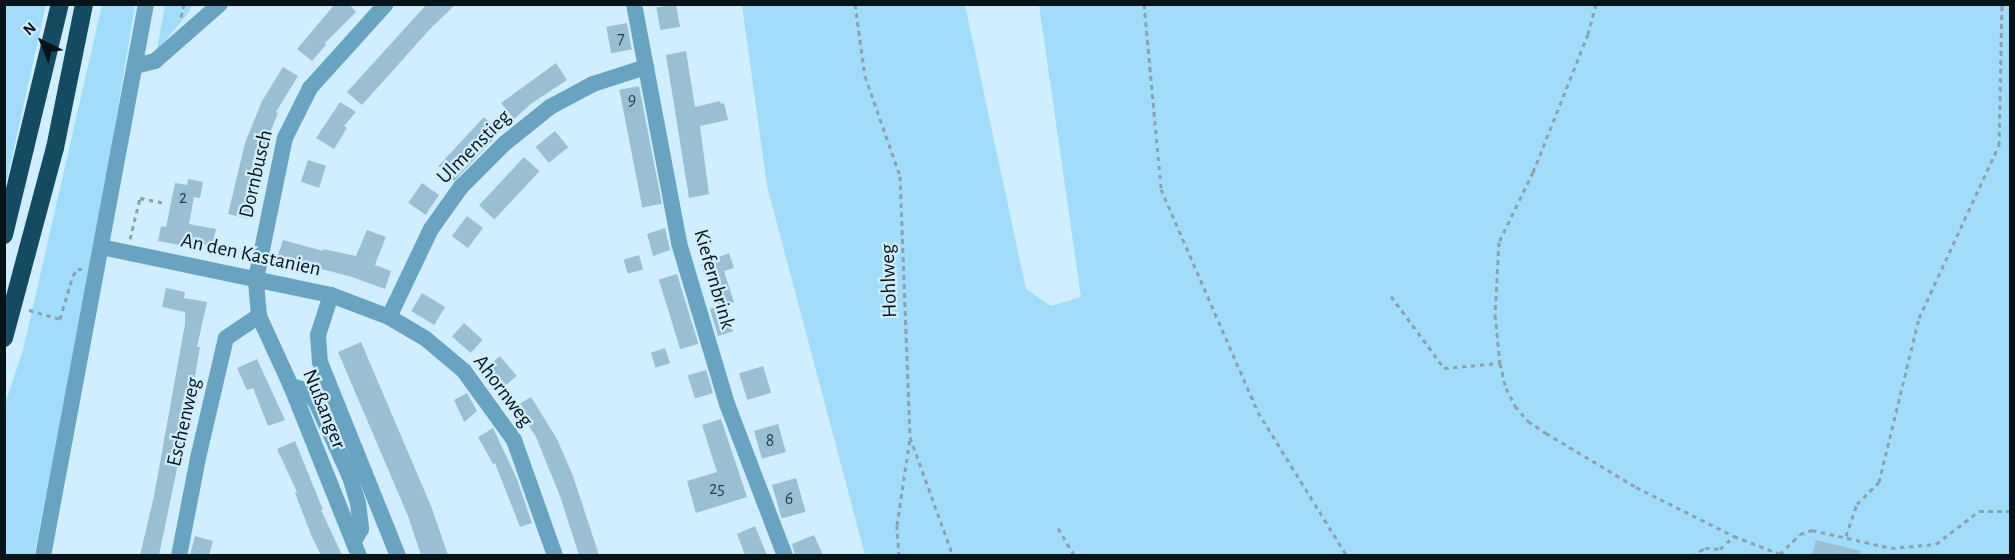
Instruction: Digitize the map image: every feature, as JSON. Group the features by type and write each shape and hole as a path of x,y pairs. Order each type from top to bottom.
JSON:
{"highway":[{"path":"4,235 60,4"},
{"path":"4,338 55,148 84,4"}],"street":[{"path":"43,555 146,4"},
{"path":"135,66 155,61 220,4"},
{"name":"Dornbusch","path":"256,279 285,138 310,88 386,4"},
{"name":"Kiefernbrink","path":"634,4 679,243 727,404 785,555"},
{"name":"Ulmenstieg","path":"389,317 431,229 461,187 504,144 550,107 592,84 646,67"},
{"name":"An den Kastanien","path":"101,247 331,295 389,317"},
{"name":"Nußanger","path":"256,279 259,316 291,386 356,548"},
{"name":"Nußanger","path":"331,295 318,335 320,362 398,555"},
{"name":"Eschenweg","path":"179,555 226,338 259,316"},
{"name":"Ahornweg","path":"389,317 426,339 464,371 496,413 514,440 555,555"}],"path":[{"name":"Hohlweg","path":"855,4 865,76 900,176 910,437 953,555"},
{"path":"1144,4 1161,189 1258,412 1347,555"},
{"path":"1596,4 1588,34 1533,172 1499,243 1495,315 1500,363 1506,388 1515,406 1528,421 1636,487 1734,536 1780,554 1800,534 1812,530 1891,548 1936,544 1979,511 2010,511"},
{"path":"1846,536 1857,504 1879,483 1918,318 1999,145 2002,4"},
{"path":"126,252 140,198 166,203"},
{"path":"1391,296 1444,368 1500,363"},
{"path":"899,555 897,525 910,437"},
{"path":"1058,528 1075,555"},
{"path":"1692,555 1705,548 1720,549 1734,536"}],"shaded area":[{"path":"4,5 46,5 5,188"},
{"path":"102,5 135,5 93,260 34,555 5,556 5,404 23,350"},
{"path":"165,5 192,5 190,11 157,50"},
{"path":"742,5 965,5 1026,289 1051,306 1081,297 1039,5 2010,5 2010,555 865,555 767,186"}],"building":[{"path":"335,4 349,4 356,12 325,43 326,45 312,61 297,49"},
{"path":"427,4 456,4 430,29 362,105 347,92"},
{"path":"676,4 680,27 660,30 656,7"},
{"path":"627,23 632,50 611,53 606,27"},
{"path":"686,51 695,107 720,101 721,104 724,103 728,120 700,126 709,194 689,198 666,55"},
{"path":"556,63 567,80 532,103 514,119 501,103"},
{"path":"283,67 298,76 276,112 278,113 269,135 267,134 249,219 228,214 245,143 262,101"},
{"path":"639,86 662,204 642,208 619,90"},
{"path":"340,102 356,112 344,126 347,128 334,149 316,138"},
{"path":"484,117 500,132 454,181 438,166"},
{"path":"555,131 568,147 549,163 536,147"},
{"path":"524,157 539,171 494,220 479,205"},
{"path":"308,160 326,166 319,188 301,182"},
{"path":"188,179 203,182 200,198 194,197 189,224 216,229 212,246 186,241 185,246 158,241 161,226 166,227 175,183 187,185"},
{"path":"422,183 439,195 425,215 408,203"},
{"path":"467,216 483,228 468,248 452,236"},
{"path":"665,228 670,250 653,256 647,234"},
{"path":"367,230 386,237 375,265 391,271 385,289 349,276 277,258 283,240 323,251 323,249 356,256"},
{"path":"729,253 734,268 724,271 734,302 726,304 734,331 718,336 710,309 719,306 709,276 705,277 701,264"},
{"path":"639,255 643,269 628,274 624,259"},
{"path":"677,274 698,344 680,349 659,280"},
{"path":"166,288 185,292 184,298 207,302 197,347 200,347 188,416 159,555 140,555 154,496 185,324 185,312 162,307"},
{"path":"422,293 445,307 434,325 411,311"},
{"path":"464,323 483,340 471,353 452,336"},
{"path":"361,342 431,506 448,555 421,555 408,516 338,352"},
{"path":"665,348 670,363 656,368 651,353"},
{"path":"500,356 517,376 502,388 485,368"},
{"path":"257,359 285,420 268,426 253,388 247,390 237,368"},
{"path":"763,366 771,393 747,400 739,373"},
{"path":"706,370 713,393 695,399 688,376"},
{"path":"467,393 477,411 464,422 454,400"},
{"path":"531,397 557,439 573,476 599,555 579,555 560,496 536,437 516,406"},
{"path":"721,419 747,497 696,513 687,481 717,472 702,425"},
{"path":"778,424 786,452 762,459 754,431"},
{"path":"493,428 517,479 532,523 520,527 495,463 493,464 478,437"},
{"path":"295,441 323,510 321,510 342,555 321,555 312,537 295,493 297,492 277,449"},
{"path":"796,478 806,512 782,519 772,485"},
{"path":"755,526 767,555 745,555 737,534"},
{"path":"814,535 823,555 795,555 792,544"},
{"path":"195,536 213,541 209,555 190,555"},
{"path":"1816,540 1861,551 1860,555 1812,555"}]}
